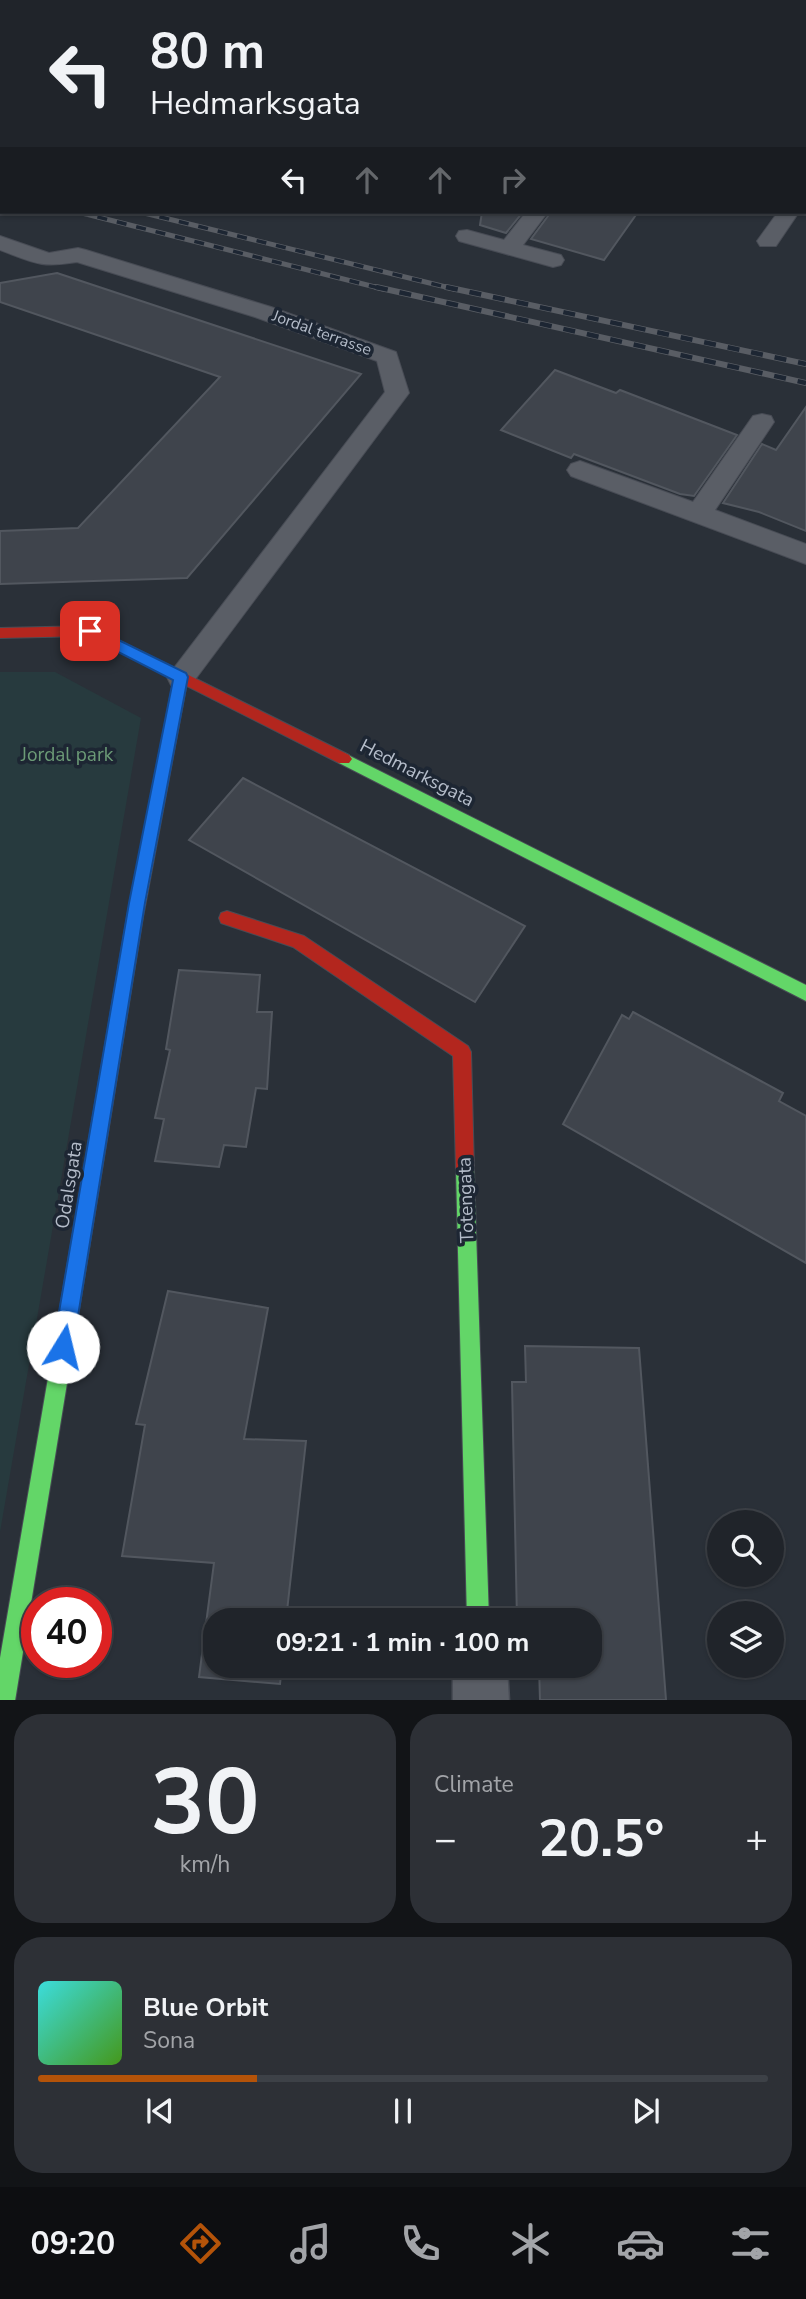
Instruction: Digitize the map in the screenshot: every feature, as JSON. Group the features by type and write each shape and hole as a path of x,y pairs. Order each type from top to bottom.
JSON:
{"street":[{"name":"Hedmarksgata","path":"0,632 90,631 806,993"},
{"name":"Odalsgata","path":"5,1700 137,903 181,677"},
{"name":"Totengata","path":"227,918 298,941 462,1052 478,1608"},
{"path":"480,1678 481,1700"}],"lane":[{"path":"509,248 535,214"},
{"path":"768,241 787,214"},
{"path":"467,236 553,260"},
{"name":"Jordal terrasse","path":"0,242 47,260 78,255 263,312 388,357 397,393 181,677"},
{"path":"698,514 762,422"},
{"path":"580,470 806,554"}],"green space":[{"name":"Jordal park","path":"0,672 55,672 141,718 0,1532"}],"building":[{"path":"482,214 521,214 506,233 480,225"},
{"path":"550,214 637,214 604,260 531,239"},
{"path":"57,273 361,374 187,578 0,584 0,531 78,528 220,377 0,302 0,283"},
{"path":"555,370 616,393 620,390 737,435 694,496 680,494 574,454 571,458 501,430"},
{"path":"806,407 806,531 759,512 723,503 762,444 776,450"},
{"path":"243,778 525,926 475,1002 189,840"},
{"path":"179,970 260,975 257,1012 272,1012 267,1089 256,1088 246,1147 224,1145 219,1167 155,1161 164,1119 155,1118 170,1050 166,1049"},
{"path":"633,1012 783,1093 779,1101 806,1116 806,1263 563,1124 622,1015 629,1019"},
{"path":"168,1291 268,1308 244,1439 306,1441 287,1608 208,1608 214,1563 122,1556 145,1425 136,1424"},
{"path":"525,1346 639,1348 666,1700 540,1700 539,1678 602,1678 602,1608 517,1608 512,1382 526,1382"},
{"path":"203,1647 203,1677 199,1677"},
{"path":"211,1678 281,1678 280,1684"}],"railway":[{"path":"86,214 383,289"},
{"path":"148,214 454,289"},
{"path":"376,287 806,383"},
{"path":"446,287 806,364"}],"traffic: fast":[{"path":"344,759 806,993"},
{"path":"4,1700 98,1139"},
{"path":"465,1170 478,1608"}],"traffic: slow":[{"path":"135,917 181,677"}],"traffic: jam":[{"path":"0,633 90,631 344,759"},
{"path":"98,1139 135,917"},
{"path":"227,918 298,941 462,1052 465,1170"}],"route":[{"path":"63,1347 137,903 181,677 90,631"}]}
